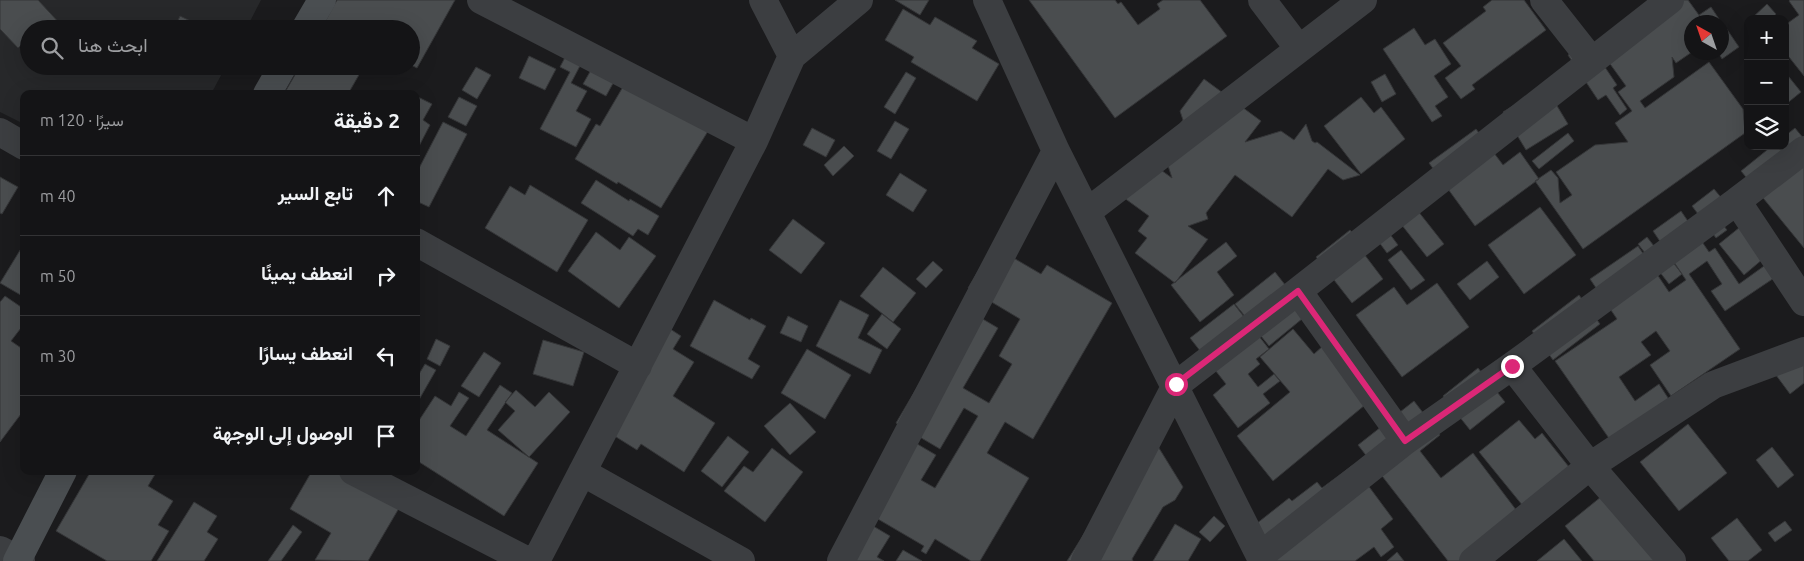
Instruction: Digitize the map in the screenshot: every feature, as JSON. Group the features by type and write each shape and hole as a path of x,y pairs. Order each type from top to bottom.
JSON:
{"main road":[{"path":"310,20 322,0"},
{"path":"269,90 278,75"},
{"path":"14,558 61,475"}],"street":[{"path":"481,0 754,141"},
{"path":"763,0 792,56"},
{"path":"536,561 754,141 792,56 859,0"},
{"path":"987,0 1056,151 1176,384 1261,558 1405,441 1512,366 1804,150"},
{"path":"1262,0 1299,49"},
{"path":"1087,212 1363,0"},
{"path":"1544,0 1592,61"},
{"path":"1085,561 1176,384 1670,0"},
{"path":"0,132 20,144"},
{"path":"841,561 1056,151"},
{"path":"1737,201 1804,302"},
{"path":"420,244 638,366"},
{"path":"1298,291 1405,441"},
{"path":"1473,561 1590,466 1713,385 1804,352"},
{"path":"1512,366 1590,466 1672,561"},
{"path":"582,472 741,561"},
{"path":"361,475 528,561"}],"shaded area":[{"path":"0,0 261,0 251,20 20,20 20,75 221,75 213,90 20,90 20,122 0,112"}],"building":[{"path":"0,0 38,0 57,20 20,20 20,46 18,48 0,29"},
{"path":"337,0 455,0 420,63 420,20 326,20"},
{"path":"895,0 929,0 920,15"},
{"path":"1029,0 1115,0 1118,4 1121,2 1138,25 1160,9 1157,4 1163,0 1200,0 1227,36 1115,118"},
{"path":"1492,0 1524,0 1546,30 1472,85 1475,89 1461,99 1445,78 1461,66 1443,43 1486,11 1483,7"},
{"path":"1653,0 1688,0 1699,15 1684,15 1684,58 1676,63 1672,57 1674,77 1640,101 1645,108 1709,62 1743,109 1744,134 1583,249 1535,181 1551,170 1558,178 1560,203 1572,195 1556,172 1595,145 1628,142 1615,123 1632,111 1618,92 1626,86 1595,43"},
{"path":"1804,0 1804,76 1789,57 1789,22 1799,15 1789,1"},
{"path":"1767,4 1776,14 1775,15 1755,15"},
{"path":"1711,7 1716,15 1699,15"},
{"path":"903,9 930,25 935,17 977,41 972,48 999,64 977,101 911,62 914,57 885,40"},
{"path":"180,16 188,20 178,20"},
{"path":"1414,28 1425,45 1435,39 1451,64 1434,76 1448,97 1435,106 1442,116 1432,122 1383,49"},
{"path":"1729,32 1739,47 1729,54"},
{"path":"1588,42 1617,85 1613,88 1627,109 1620,115 1606,95 1598,100 1568,55"},
{"path":"572,44 621,69 606,96 583,84 591,70 581,64 571,83 587,91 576,111 591,119 576,147 540,129 570,72 560,67"},
{"path":"529,56 556,69 545,90 519,78"},
{"path":"476,67 491,75 477,99 462,90"},
{"path":"634,68 716,118 661,208 575,159 596,124 600,126"},
{"path":"906,72 916,78 895,114 884,107"},
{"path":"1385,74 1396,94 1382,102 1371,82"},
{"path":"295,75 359,75 350,90 286,90"},
{"path":"1789,77 1801,92 1789,102"},
{"path":"1204,79 1261,121 1245,142 1281,131 1294,140 1306,124 1312,141 1317,142 1360,175 1343,180 1328,169 1292,217 1235,175 1206,213 1208,219 1188,226 1208,239 1175,283 1135,253 1147,238 1138,231 1149,216 1116,192 1143,157 1172,178 1162,147 1183,120 1180,111"},
{"path":"1545,86 1568,124 1526,150 1503,112"},
{"path":"459,97 477,106 466,126 448,117"},
{"path":"1361,97 1374,113 1381,107 1405,139 1361,174 1324,126"},
{"path":"420,98 432,104 423,120 430,125 420,144"},
{"path":"895,121 909,129 891,159 877,151"},
{"path":"443,122 467,134 429,207 420,203 420,166"},
{"path":"812,128 835,140 826,157 803,145"},
{"path":"1795,128 1804,139 1804,248 1741,171 1767,150 1789,150 1789,133"},
{"path":"1476,129 1503,165 1520,152 1539,179 1475,226 1429,163"},
{"path":"1568,133 1574,141 1539,169 1532,161"},
{"path":"844,146 854,156 833,176 824,165"},
{"path":"900,173 927,190 913,212 886,195"},
{"path":"0,177 18,187 2,214 0,213"},
{"path":"596,180 629,201 630,199 659,216 648,235 638,229 633,236 581,203"},
{"path":"530,185 588,220 557,272 485,228 510,186 525,195"},
{"path":"1714,189 1729,207 1717,217 1727,230 1716,238 1692,206"},
{"path":"1403,192 1444,244 1427,257 1386,205"},
{"path":"1540,207 1576,255 1524,294 1488,245"},
{"path":"1681,211 1709,252 1715,248 1739,284 1771,261 1780,274 1725,311 1711,291 1722,284 1707,261 1689,274 1740,349 1671,396 1650,365 1670,351 1656,331 1641,342 1651,355 1619,377 1635,401 1659,384 1672,404 1613,444 1555,361 1617,319 1590,279 1638,246 1669,292 1686,280 1653,231"},
{"path":"1378,218 1398,245 1387,253 1367,226"},
{"path":"793,219 825,243 801,274 769,250"},
{"path":"1745,223 1770,253 1744,275 1719,244"},
{"path":"1350,230 1358,240 1355,242 1383,279 1352,303 1316,257"},
{"path":"596,232 620,250 629,237 656,256 619,308 568,271"},
{"path":"1647,237 1664,259 1668,256 1682,274 1669,284 1638,244"},
{"path":"1226,242 1237,256 1217,272 1234,295 1200,322 1171,285"},
{"path":"993,246 1041,274 1047,265 1112,303 1033,439 1005,422 987,453 1029,478 980,561 971,561 935,539 926,554 921,551 924,546 859,508 902,435 936,455 921,480 935,488 978,416 964,408 940,449 896,423 964,308 998,328 963,388 989,403 1012,364 999,356 1020,319 968,288"},
{"path":"20,250 20,295 0,283"},
{"path":"1401,250 1425,280 1411,290 1388,260"},
{"path":"933,261 943,270 926,288 916,279"},
{"path":"1487,261 1499,277 1470,300 1457,284"},
{"path":"883,267 916,293 893,322 860,296"},
{"path":"1275,272 1308,314 1269,346 1235,304"},
{"path":"1437,283 1469,327 1402,377 1356,315 1394,287 1407,305"},
{"path":"1579,295 1600,324 1553,360 1532,331"},
{"path":"5,296 20,306 20,329 11,341 20,347 20,415 0,442 0,302"},
{"path":"714,300 750,320 751,318 766,326 748,359 760,366 752,379 690,346"},
{"path":"840,300 869,315 858,338 882,350 870,374 816,346"},
{"path":"1234,304 1269,349 1256,359 1260,364 1248,374 1258,387 1274,374 1280,381 1263,394 1270,403 1238,428 1213,395 1226,384 1190,338"},
{"path":"882,314 901,329 887,349 867,334"},
{"path":"788,316 808,326 801,342 780,333"},
{"path":"661,323 681,336 673,349 694,362 673,396 715,423 684,472 641,444 637,450 597,425"},
{"path":"1293,329 1314,354 1324,345 1371,400 1273,481 1237,436 1290,392 1260,357"},
{"path":"436,339 450,346 440,366 427,359"},
{"path":"543,340 584,352 573,386 533,374"},
{"path":"807,349 851,375 825,419 781,393"},
{"path":"484,352 501,363 479,397 461,386"},
{"path":"1804,356 1804,383 1790,394 1770,367"},
{"path":"425,364 436,370 420,398 420,372"},
{"path":"1478,368 1505,402 1470,430 1443,396"},
{"path":"500,385 512,393 487,430 538,463 504,516 420,463 420,419 435,396 451,406 459,392 469,398 450,426 466,436"},
{"path":"516,390 535,407 549,392 570,412 529,457 498,430 515,411 505,402"},
{"path":"1414,401 1440,435 1420,451 1441,478 1473,453 1520,515 1460,561 1448,561 1358,445"},
{"path":"790,403 816,432 790,455 764,426"},
{"path":"1519,420 1535,439 1542,433 1569,467 1523,506 1479,452"},
{"path":"1688,424 1727,473 1679,511 1640,462"},
{"path":"728,436 749,452 722,487 701,471"},
{"path":"1154,440 1183,487 1175,500 1163,507 1132,559 1133,561 1067,561 1121,475"},
{"path":"1772,447 1794,475 1778,488 1756,460"},
{"path":"772,448 803,472 765,522 724,491 744,466 753,472"},
{"path":"1353,465 1393,519 1381,529 1394,547 1381,557 1374,547 1355,561 1273,561 1256,524 1289,498 1292,501 1317,482 1322,488"},
{"path":"89,475 155,475 148,486 173,501 158,525 169,531 151,561 107,561 56,531"},
{"path":"310,475 355,475 402,503 368,561 315,560 331,533 290,509"},
{"path":"1607,492 1664,561 1594,561 1565,526"},
{"path":"194,502 217,516 207,532 218,539 204,561 157,561"},
{"path":"1214,516 1225,526 1210,542 1199,532"},
{"path":"858,517 890,536 877,557 884,561 832,561"},
{"path":"1737,518 1762,550 1748,561 1729,561 1711,538"},
{"path":"1785,521 1792,530 1775,542 1768,533"},
{"path":"1175,524 1201,539 1188,561 1153,561"},
{"path":"293,525 302,532 281,561 268,561"},
{"path":"1564,539 1582,561 1537,561"},
{"path":"903,550 922,561 896,561"},
{"path":"1397,552 1404,561 1387,561"}],"route":[{"path":"1176,384 1298,291 1405,441 1512,366"}]}
